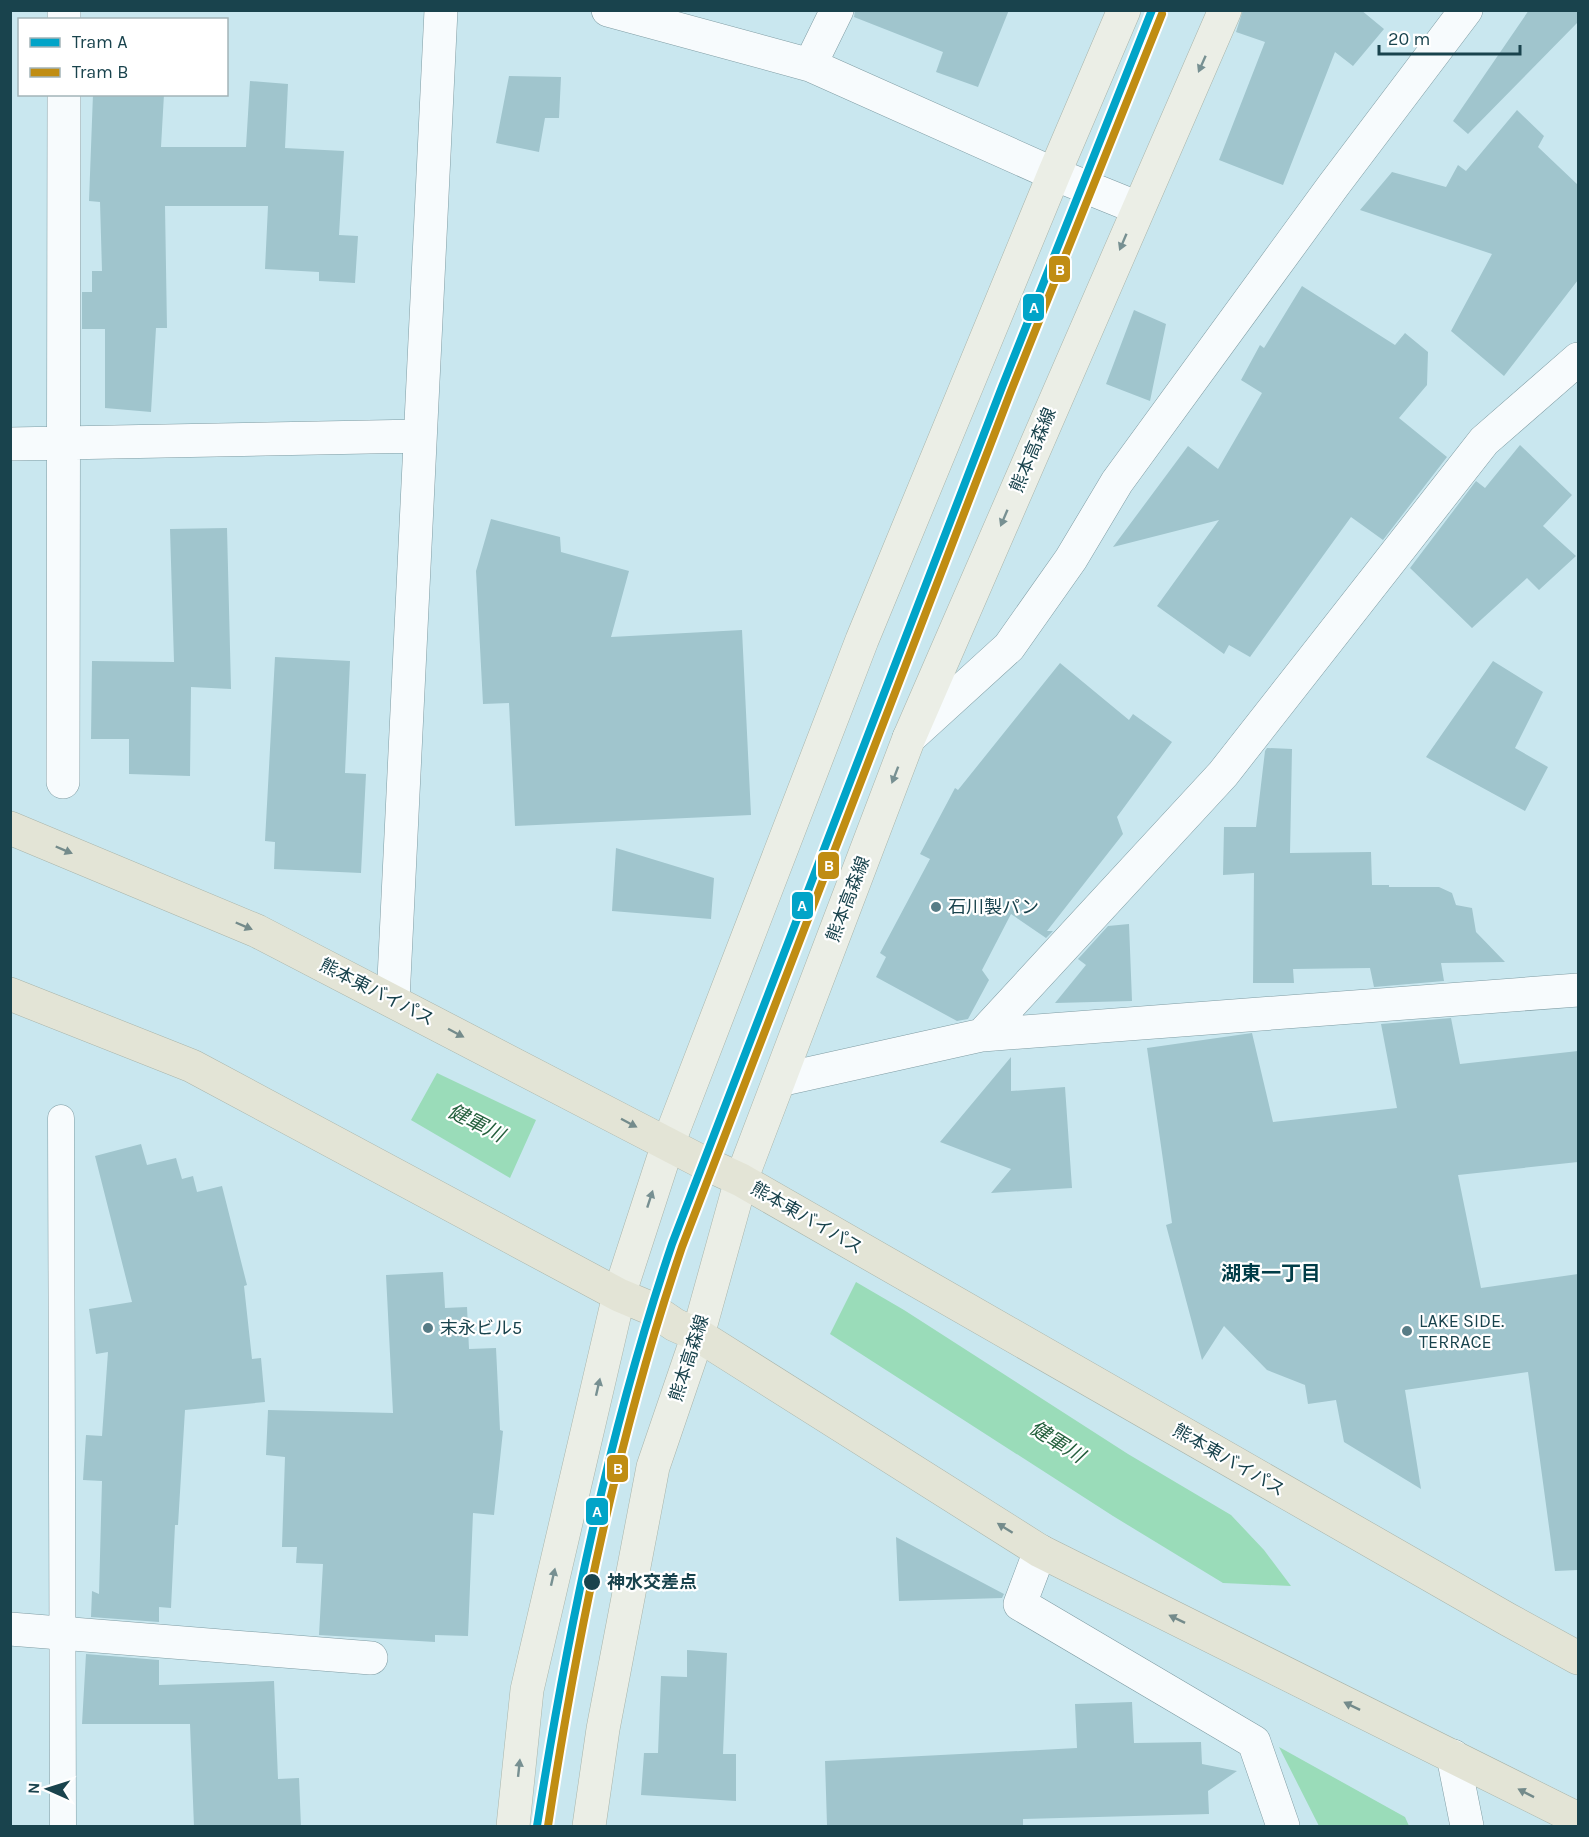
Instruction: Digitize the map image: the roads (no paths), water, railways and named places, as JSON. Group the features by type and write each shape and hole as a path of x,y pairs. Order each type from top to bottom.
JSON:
{"highway":[{"name":"熊本東バイパス","path":"10,828 257,931 741,1180 1496,1614 1578,1658"},
{"path":"10,994 192,1066 619,1295 650,1308 675,1325 698,1335 1040,1551 1578,1819"}],"main road":[{"path":"513,1827 527,1690 619,1295 668,1143 862,640 1124,10"},
{"name":"熊本高森線","path":"590,1827 603,1729 653,1467 698,1335 741,1180 909,738 1225,10"}],"street":[{"path":"393,1000 441,10"},
{"path":"608,10 810,65 1054,174 1138,208"},
{"path":"810,65 837,10"},
{"path":"909,738 1009,647 1071,559 1117,482 1282,259 1333,186 1466,10"},
{"path":"63,782 64,96"},
{"path":"982,1035 1223,774 1484,441 1578,359"},
{"path":"10,444 420,436"},
{"path":"780,1080 982,1035 1578,990"},
{"path":"1040,1551 1020,1604 1254,1742 1283,1827"},
{"path":"10,1629 371,1658"},
{"path":"1452,1756 1467,1827"}],"lane":[{"path":"61,1118 63,1827"}],"water":[{"name":"健軍川","path":"437,1073 536,1120 510,1178 411,1120"},
{"name":"健軍川","path":"856,1282 904,1310 1128,1454 1231,1515 1264,1550 1291,1586 1223,1583 1113,1516 830,1334"},
{"path":"1279,1747 1405,1817 1409,1826 1319,1826"}],"tram line":[{"name":"A","path":"537,1826 562,1679 592,1532 628,1387 672,1244 1002,387 1152,10"},
{"name":"B","path":"548,1826 573,1679 602,1534 638,1390 682,1247 1011,391 1162,14"}],"place":[{"name":"石川製パン","path":"936,907"},
{"name":"末永ビル5","path":"428,1328"},
{"name":"LAKE SIDE. TERRACE","path":"1407,1331"},
{"name":"神水交差点","path":"592,1582"}],"district":[{"name":"湖東一丁目","path":"1271,1273"}]}
